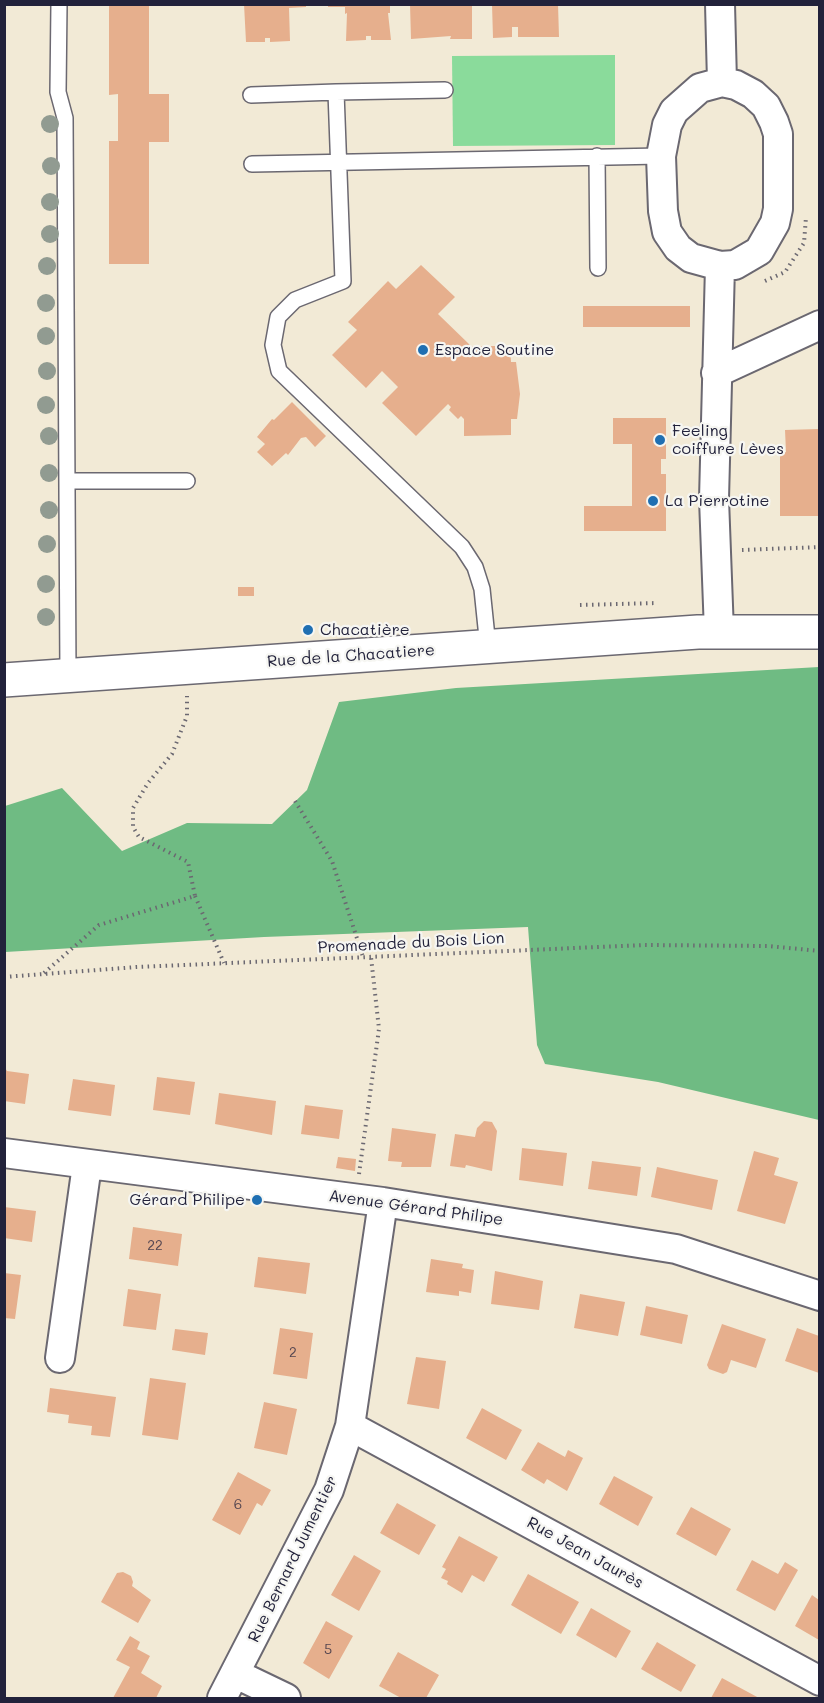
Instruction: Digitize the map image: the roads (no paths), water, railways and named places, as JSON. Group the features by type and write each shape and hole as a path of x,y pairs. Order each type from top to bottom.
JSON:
{"street":[{"path":"720,4 722,82"},
{"path":"722,82 736,85 753,94 766,106 774,122 778,134 778,209 771,231 759,251 735,265 720,266 691,258 678,248 667,232 663,211 661,156 667,124 674,111 700,88 722,82"},
{"path":"708,632 720,266"},
{"path":"716,373 819,325"},
{"name":"Rue de la Chacatiere","path":"4,680 708,632 819,632"},
{"name":"Avenue Gérard Philipe","path":"4,1153 369,1200 676,1249 819,1296"},
{"path":"60,1358 87,1165"},
{"name":"Rue Bernard Jumentier","path":"222,1698 237,1674 329,1490 350,1426 369,1200"},
{"name":"Rue Jean Jaurès","path":"350,1426 819,1681"},
{"path":"237,1674 286,1698"}],"lane":[{"path":"59,4 58,92 65,118 68,676"},
{"path":"251,95 446,90"},
{"path":"336,92 343,280 295,300 278,317 273,345 279,371 462,547 475,567 482,589 488,647"},
{"path":"597,156 598,268"},
{"path":"252,164 661,156"},
{"path":"67,481 187,481"}],"place":[{"name":"Espace Soutine","path":"423,350"},
{"name":"Feeling coiffure Lèves","path":"660,440"},
{"name":"La Pierrotine","path":"653,501"},
{"name":"Chacatière","path":"308,630"},
{"name":"Gérard Philipe","path":"257,1200"}]}
